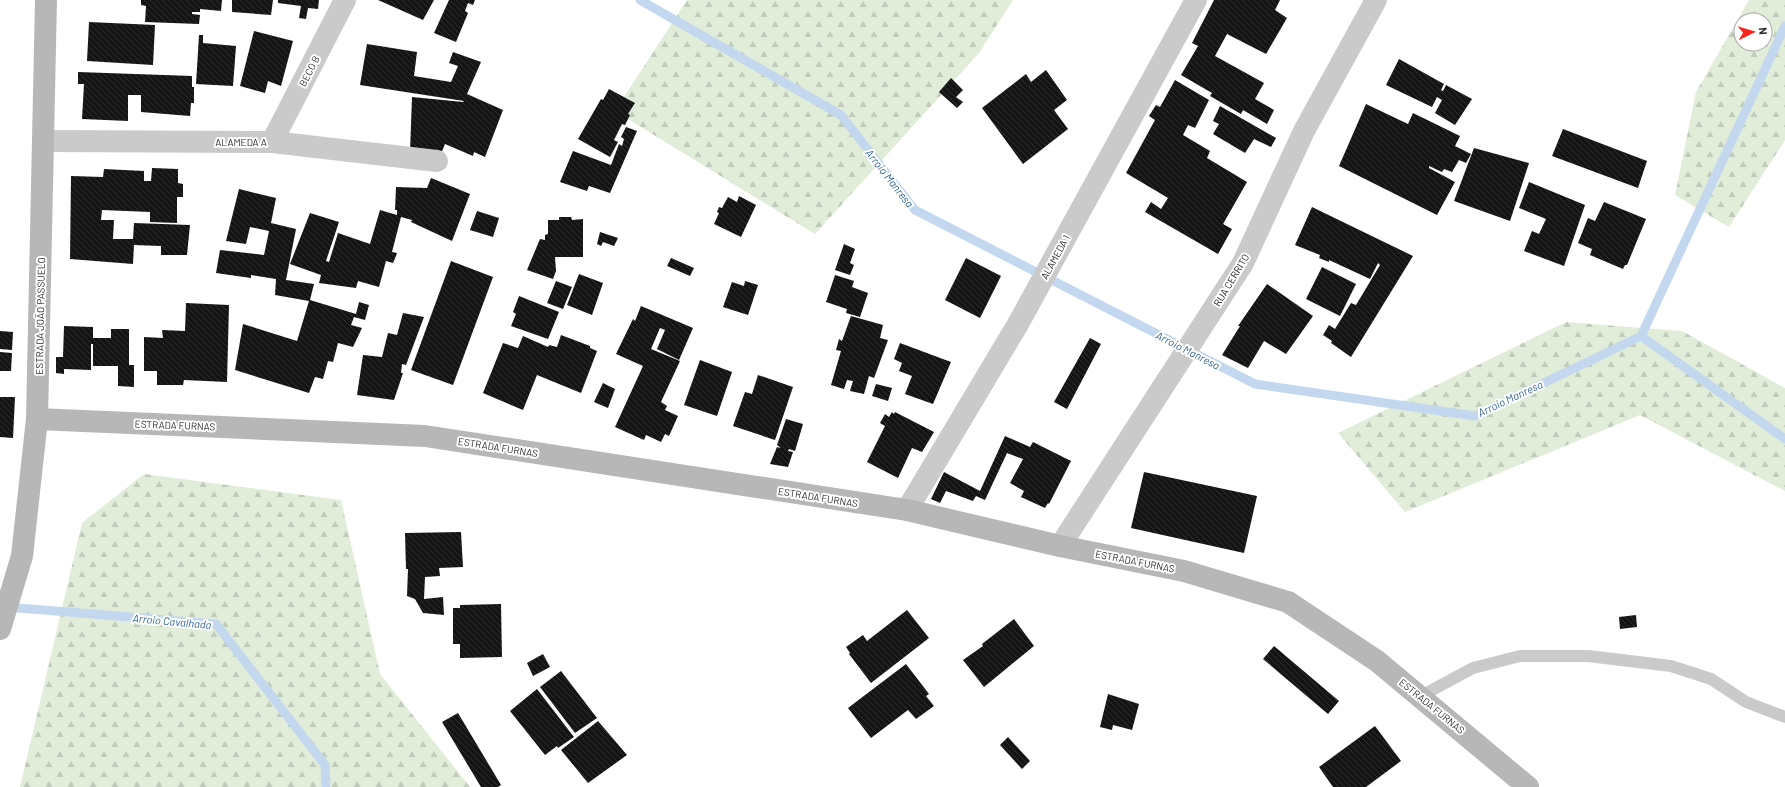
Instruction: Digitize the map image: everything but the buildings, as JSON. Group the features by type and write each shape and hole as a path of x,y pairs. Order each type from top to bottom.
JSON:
{"street":[{"name":"ESTRADA JOÃO PASSUELO","path":"0,629 22,556 37,419 46,0"},
{"name":"BECO B","path":"272,142 345,0"},
{"name":"ALAMEDA 1","path":"907,510 1018,324 1196,0"},
{"name":"RUA CERRITO","path":"1060,546 1243,263 1304,131 1376,0"},
{"name":"ALAMEDA A","path":"44,141 272,142 437,161"},
{"name":"ESTRADA FURNAS","path":"37,419 425,436 907,510 1060,546 1184,571 1288,602 1378,661 1528,787"}],"lane":[{"path":"1420,696 1473,668 1520,656 1588,656 1671,666 1711,679 1746,702 1785,717"}],"green space":[{"path":"687,0 1013,0 979,53 815,234 615,111"},
{"path":"1749,0 1785,0 1785,140 1729,227 1675,195 1696,92 1733,28 1733,52 1773,52 1773,12 1742,12"},
{"path":"1566,322 1682,331 1785,388 1785,491 1640,415 1405,512 1338,433"},
{"path":"144,474 341,500 380,674 470,787 20,787 82,523"}],"waterway":[{"name":"Arroio Manresa","path":"640,0 841,115 915,210 1255,384 1475,416 1641,336 1785,439"},
{"path":"1641,336 1785,26"},
{"name":"Arroio Cavalhada","path":"6,607 216,624 325,765 326,787"}]}
